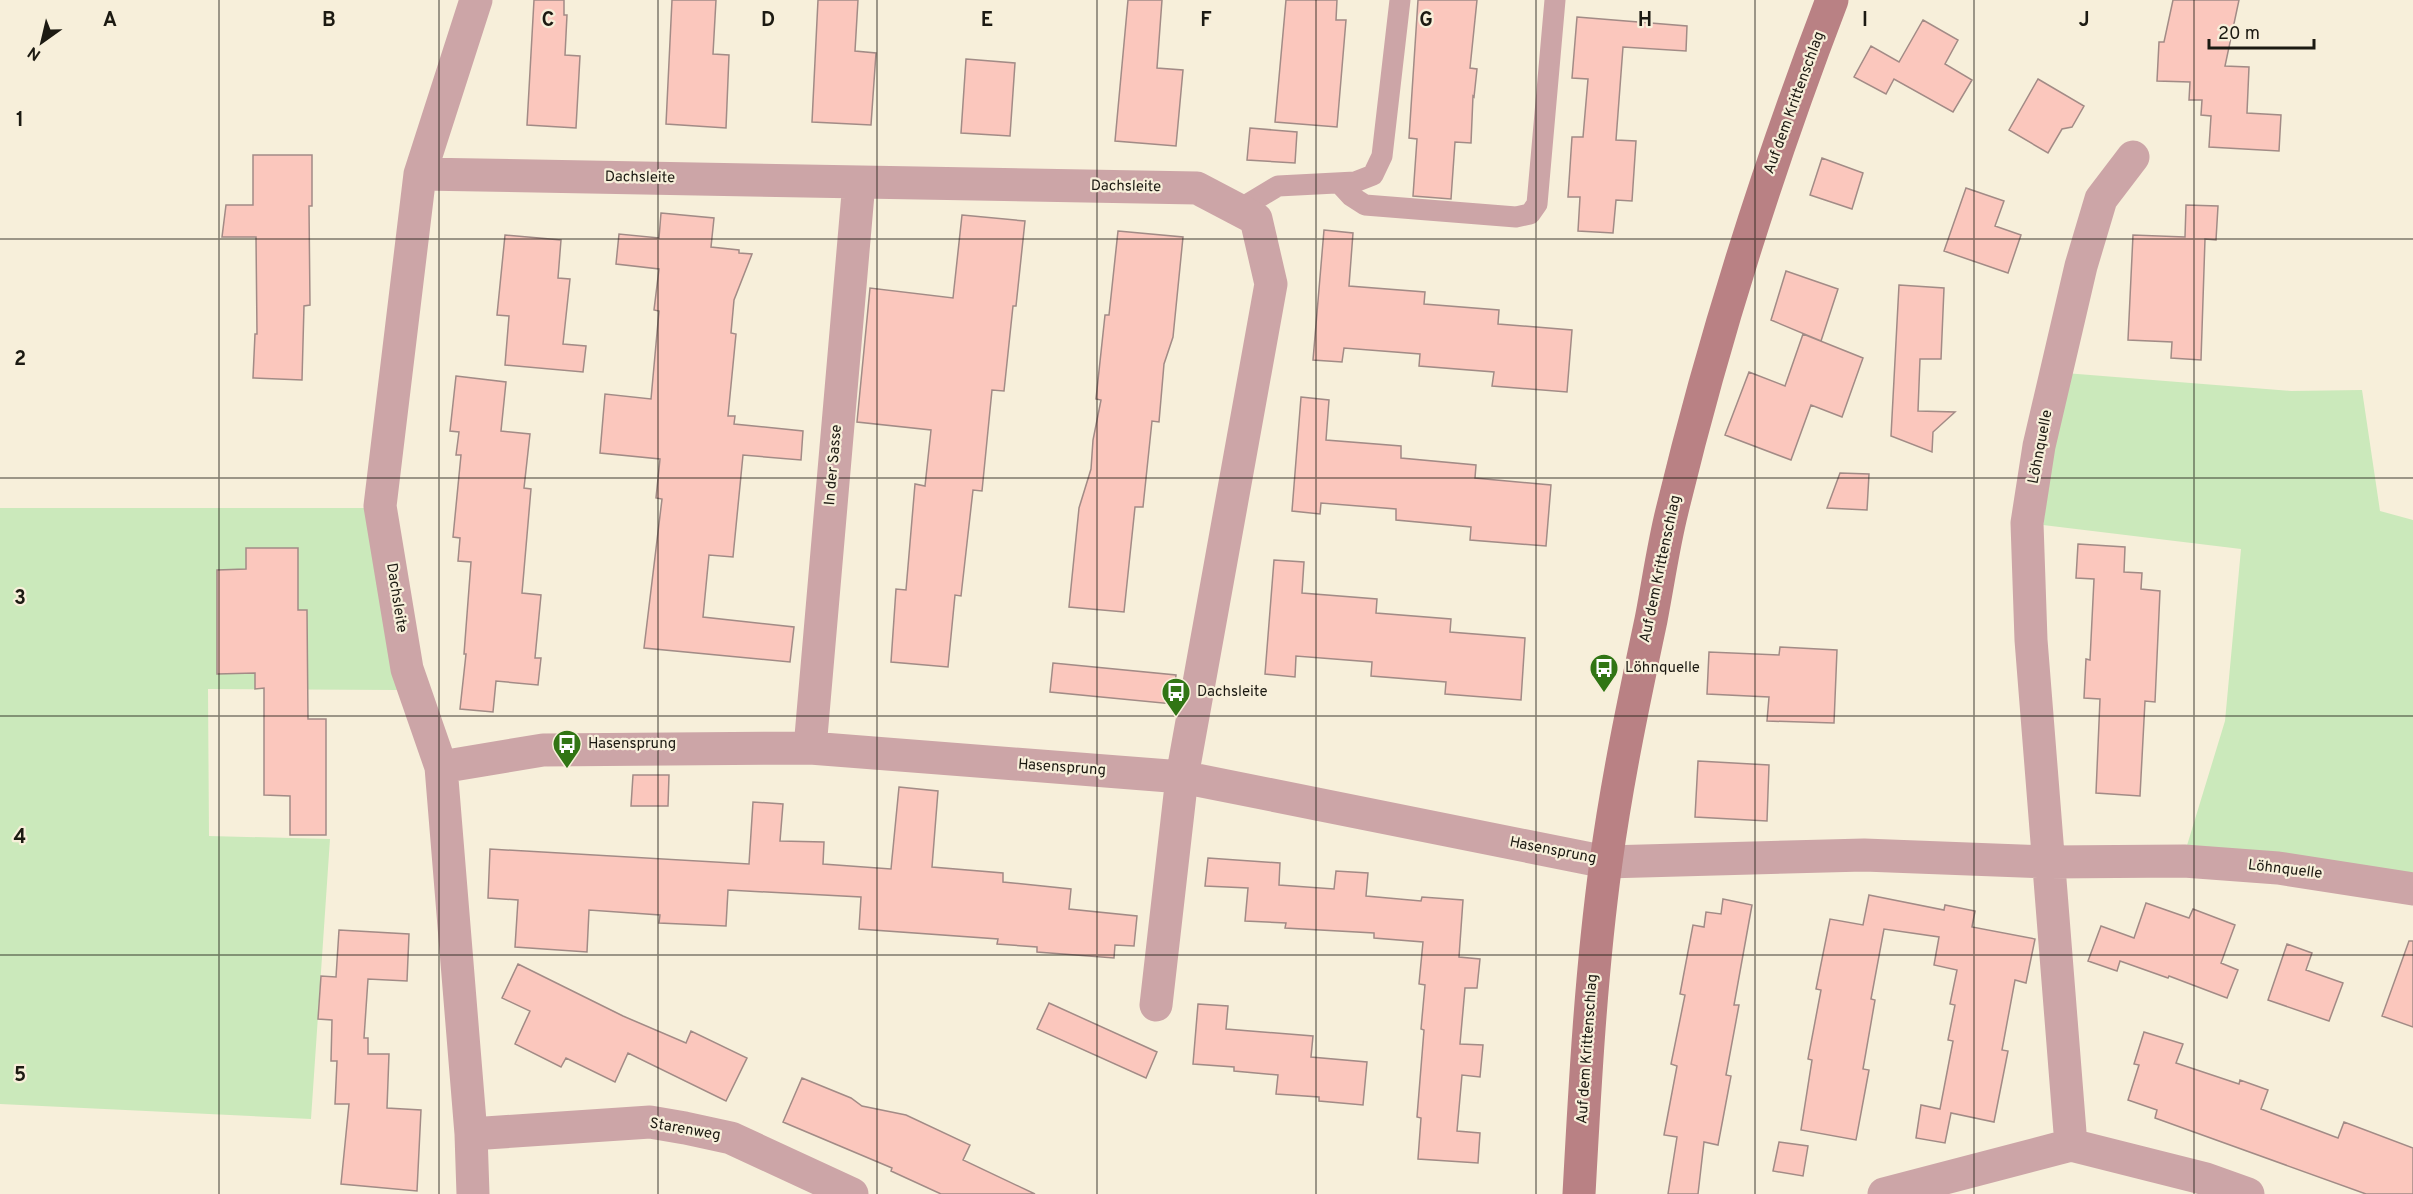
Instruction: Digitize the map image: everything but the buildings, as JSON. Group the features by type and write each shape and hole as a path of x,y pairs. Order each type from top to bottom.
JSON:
{"street":[{"name":"Dachsleite","path":"441,767 407,669 380,506 420,174 476,0"},
{"name":"Auf dem Krittenschlag","path":"1579,1194 1594,968 1606,862 1632,707 1671,514 1712,357 1764,190 1832,0"},
{"name":"Löhnquelle","path":"2072,1145 2031,640 2027,523 2039,446 2081,266 2102,199 2133,157"},
{"name":"Dachsleite","path":"420,174 1197,188 1256,219 1271,284 1182,777"},
{"name":"In der Sasse","path":"810,748 859,182"},
{"name":"Hasensprung","path":"441,767 543,750 810,748 1182,777 1606,862"},
{"path":"441,767 471,1134 472,1194"},
{"path":"1156,1005 1182,777"},
{"name":"Löhnquelle","path":"1606,862 1864,855 2049,862 2184,861 2278,868 2413,889"},
{"name":"Starenweg","path":"471,1134 650,1122 731,1138 852,1194"},
{"path":"1884,1194 2072,1145 2206,1179 2248,1194"}],"lane":[{"path":"1238,210 1278,186 1356,182 1373,175 1382,156 1400,0"},
{"path":"1339,183 1351,196 1365,205 1516,218 1530,214 1537,204 1555,0"}],"green space":[{"path":"2065,373 2291,391 2362,390 2380,511 2413,520 2413,877 2185,852 2225,721 2241,549 2043,525"},
{"path":"0,508 369,508 398,690 208,689 209,836 330,839 311,1119 0,1104"}],"place":[{"name":"Löhnquelle","path":"1604,694"},
{"name":"Dachsleite","path":"1176,718"},
{"name":"Hasensprung","path":"567,770"}]}
